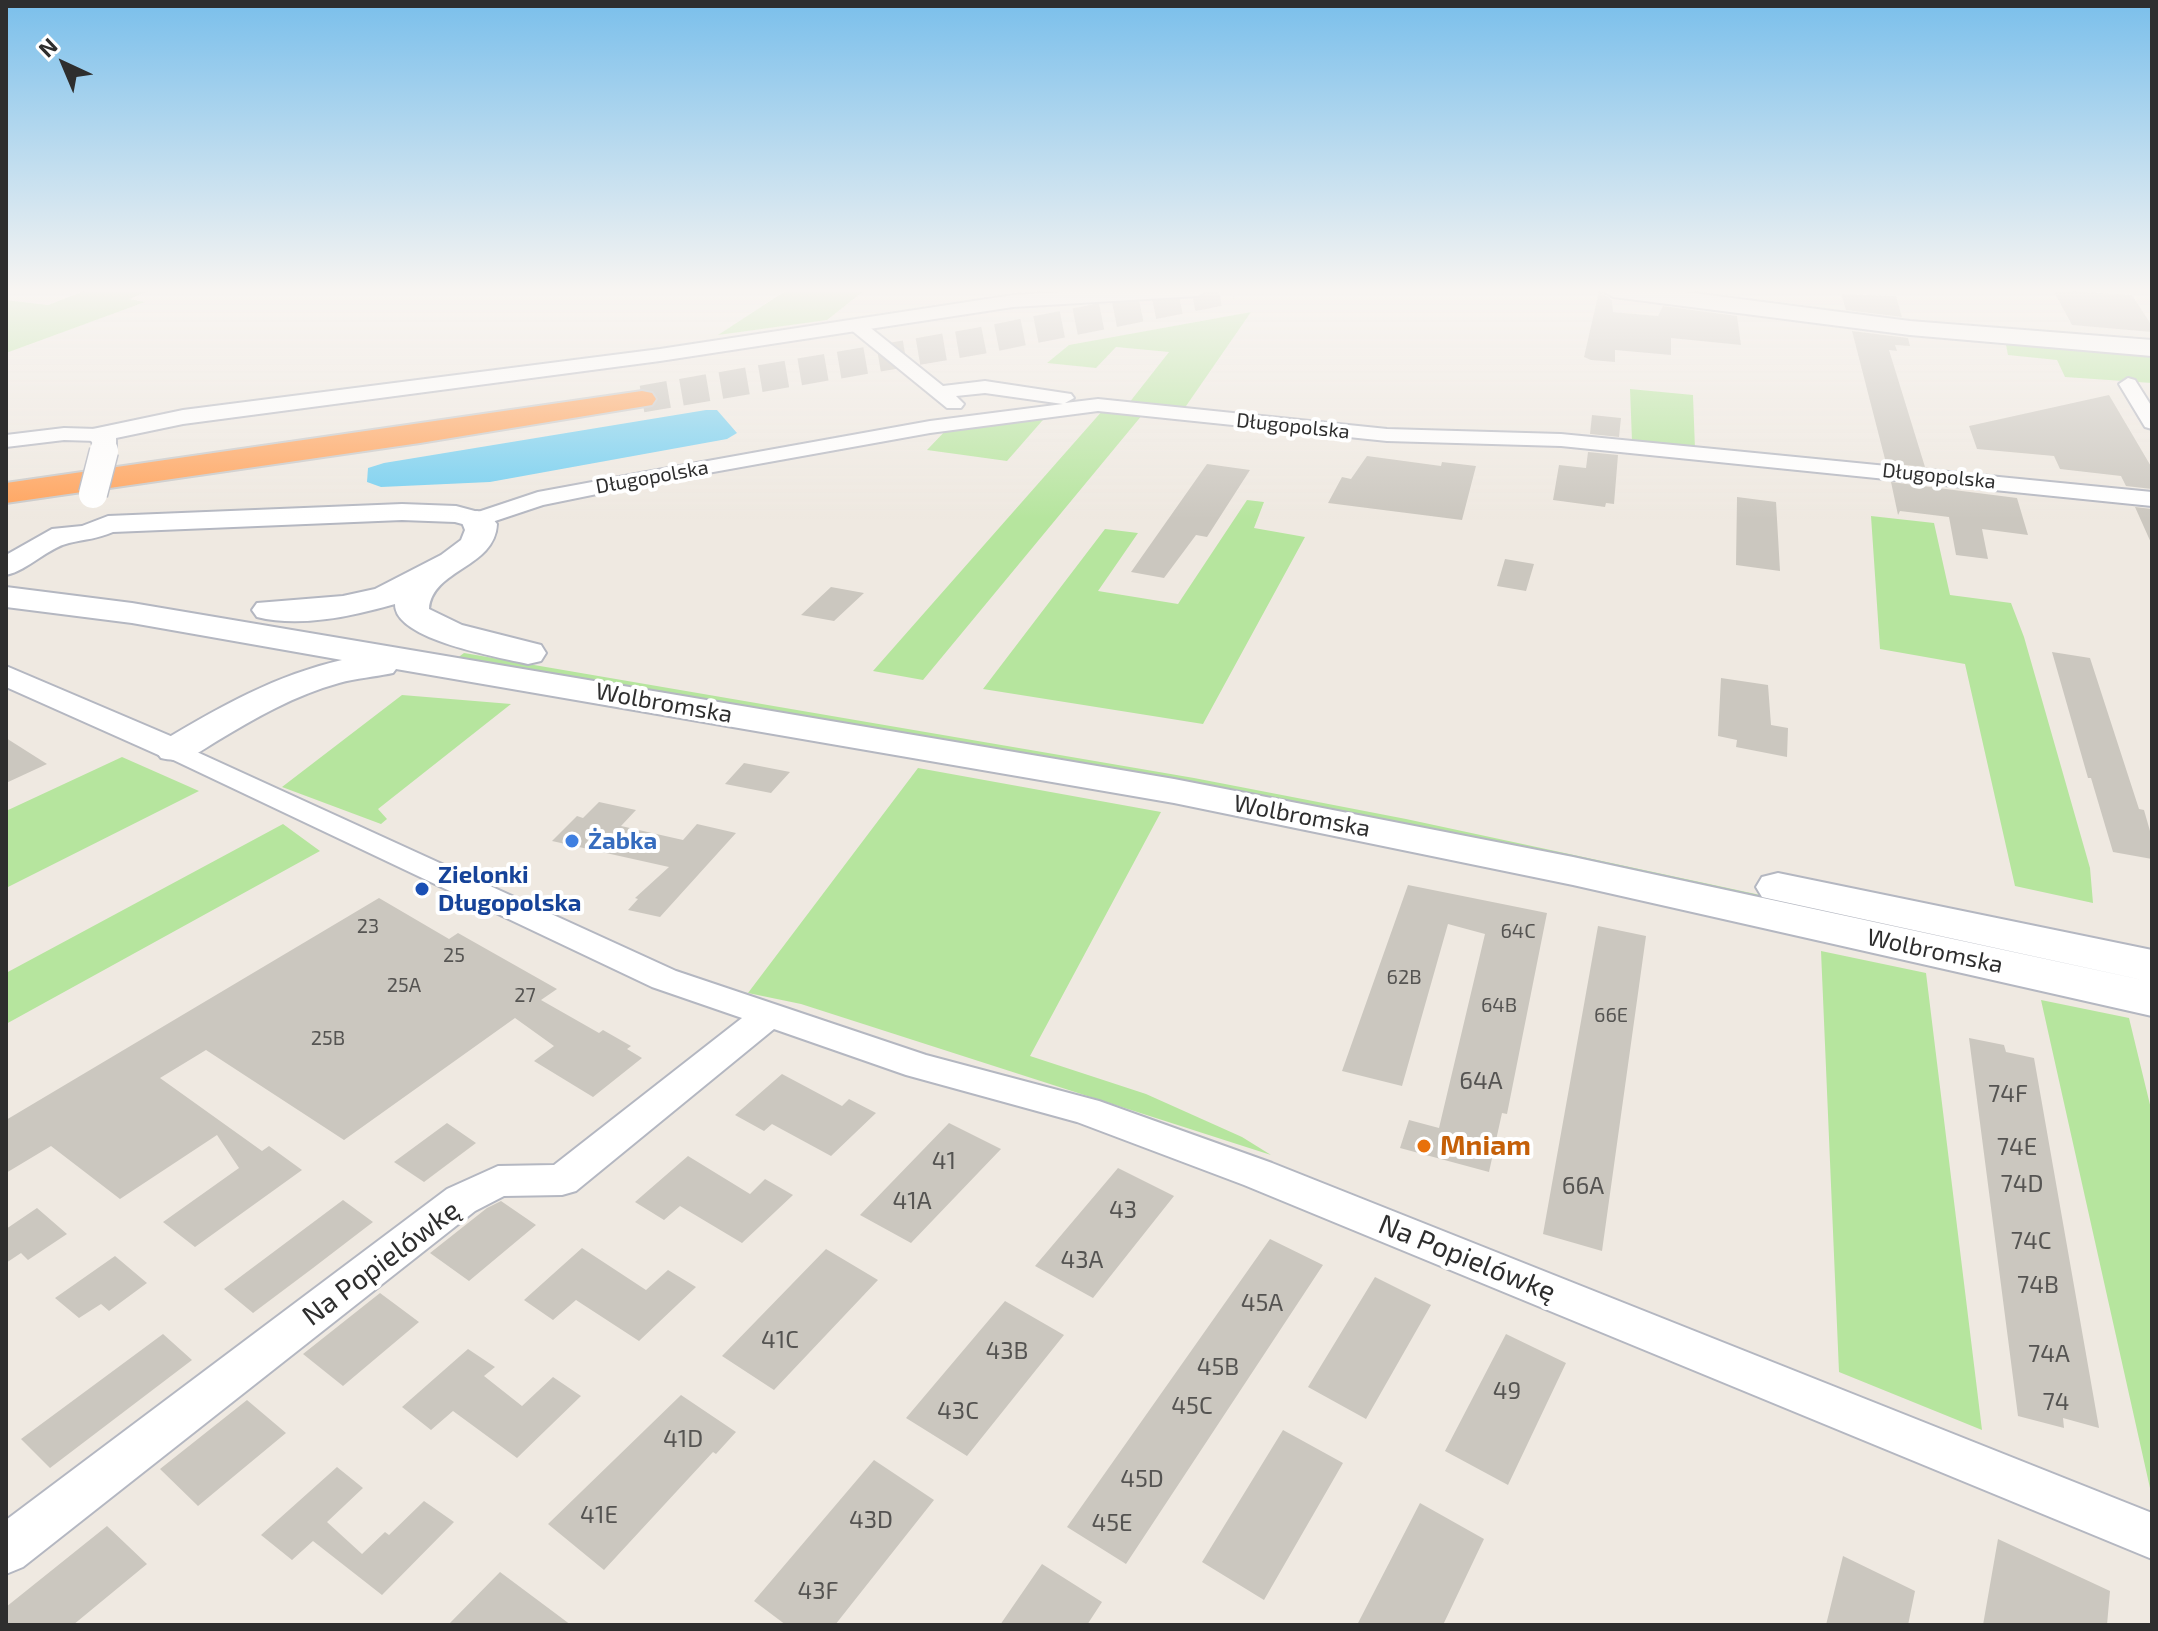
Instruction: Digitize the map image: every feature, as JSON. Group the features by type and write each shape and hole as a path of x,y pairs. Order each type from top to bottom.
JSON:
{"highway":[{"path":"12,487 405,437 637,392"}],"main road":[{"path":"269,610 350,607 373,602 424,582 465,554 477,541 482,533 477,520"},
{"path":"12,578 135,588 528,653"},
{"path":"12,578 193,623 445,666"},
{"path":"424,582 412,604 412,613 419,620 433,628 528,653"},
{"path":"193,623 260,651 276,662 275,678 250,705"},
{"name":"Wolbromska","path":"528,653 1201,769 1581,845 2152,966"},
{"path":"175,750 250,705 300,682 365,666 445,666"},
{"name":"Wolbromska","path":"445,666 1190,794 1573,871 2152,999"}],"street":[{"path":"6,441 64,434 100,442 183,417 574,366"},
{"path":"907,366 974,421"},
{"path":"2128,384 2152,423"},
{"path":"939,392 991,388 1098,405"},
{"name":"Długopolska","path":"12,578 62,535 87,534 95,511 402,512 456,514 477,520 538,499 974,421 1098,405 1387,435 1561,440 1664,449 2152,499"},
{"path":"95,511 100,442"},
{"name":"Na Popielówkę","path":"6,675 175,750 664,979 919,1066 1086,1111 1258,1174 2152,1536"},
{"name":"Na Popielówkę","path":"6,1550 461,1200 498,1181 562,1180 769,1015"}],"green space":[{"path":"1158,366 1214,366 1184,409 1129,403"},
{"path":"2060,366 2152,366 2152,383 2065,377"},
{"path":"1630,389 1693,395 1695,449 1632,441"},
{"path":"1103,410 1143,414 923,680 873,671"},
{"path":"1049,413 1007,461 927,450 948,428"},
{"path":"1247,500 1264,502 1254,528 1305,537 1203,724 983,689 1105,529 1138,533 1098,591 1178,604"},
{"path":"1871,516 1934,523 1950,595 2011,603 2024,637 2090,868 2093,903 2015,886 1965,664 1880,649"},
{"path":"464,653 1194,778 1406,819 2152,979 2152,985 1460,834 982,746 456,659"},
{"path":"402,695 511,704 378,809 387,819 381,824 282,787"},
{"path":"122,757 199,791 6,888 6,811"},
{"path":"918,768 1161,812 1030,1056 1146,1094 1242,1137 1271,1155 801,1004 748,993"},
{"path":"283,824 320,851 6,1024 6,973"},
{"path":"1821,951 1926,973 1982,1430 1839,1372"},
{"path":"2041,1000 2129,1018 2152,1113 2152,1497"}],"water":[{"path":"717,410 737,433 727,439 490,482 381,487 367,482 368,468 384,463"}],"building":[{"path":"1861,366 1894,366 1925,467 1886,463"},
{"path":"2109,395 2152,468 2152,489 2126,486 2121,476 2060,469 2054,456 1977,449 1969,426"},
{"path":"1592,415 1621,418 1619,437 1590,434"},
{"path":"1588,452 1618,455 1614,504 1606,503 1605,507 1553,500 1559,465 1586,468"},
{"path":"1367,456 1441,466 1442,462 1476,466 1462,520 1328,503 1342,477 1351,479"},
{"path":"1207,464 1250,470 1207,537 1196,535 1164,578 1131,572"},
{"path":"1891,482 2017,498 2028,535 1982,529 1988,559 1956,555 1949,517 1900,511 1898,515"},
{"path":"1737,497 1776,502 1780,571 1736,565"},
{"path":"2135,507 2152,509 2152,545"},
{"path":"1505,559 1534,564 1526,591 1497,586"},
{"path":"831,587 864,593 834,621 801,615"},
{"path":"2052,652 2090,658 2139,809 2144,810 2152,838 2152,859 2113,852"},
{"path":"1721,678 1768,685 1771,725 1788,728 1787,757 1736,747 1737,740 1718,736"},
{"path":"6,738 47,764 6,783"},
{"path":"744,763 790,772 771,793 725,784"},
{"path":"599,802 636,810 621,826 683,840 697,824 736,833 660,917 628,910 638,899 635,898 669,867 552,841 577,816 583,818"},
{"path":"1408,885 1547,913 1507,1114 1502,1113 1489,1172 1400,1148 1409,1120 1439,1128 1485,934 1448,924 1402,1086 1342,1071"},
{"path":"379,898 449,939 458,933 557,989 541,1000 599,1033 603,1030 631,1046 627,1049 642,1058 593,1097 534,1061 554,1046 515,1018 344,1140 206,1050 160,1078 262,1151 269,1146 302,1170 195,1247 163,1222 239,1168 217,1135 120,1199 51,1146 6,1173 6,1120"},
{"path":"1598,926 1646,936 1602,1251 1543,1234"},
{"path":"1969,1038 2004,1045 2006,1052 2034,1058 2099,1428 2063,1418 2064,1428 2018,1416"},
{"path":"782,1074 842,1106 849,1099 876,1113 831,1156 772,1124 764,1131 735,1115"},
{"path":"447,1123 476,1143 424,1182 394,1162"},
{"path":"949,1123 1001,1149 911,1243 860,1215"},
{"path":"688,1156 750,1194 765,1179 793,1195 742,1243 680,1206 664,1220 635,1202"},
{"path":"1118,1168 1174,1196 1093,1298 1035,1266"},
{"path":"343,1200 373,1222 253,1313 224,1289"},
{"path":"501,1201 536,1225 469,1281 430,1253 487,1208"},
{"path":"37,1208 67,1234 28,1260 21,1253 6,1263 6,1229"},
{"path":"1270,1239 1323,1265 1126,1564 1067,1527"},
{"path":"582,1248 646,1290 668,1270 696,1287 639,1341 576,1300 553,1320 524,1300"},
{"path":"826,1249 878,1280 774,1390 722,1356"},
{"path":"115,1256 147,1283 109,1311 101,1304 79,1318 55,1298"},
{"path":"1375,1277 1431,1305 1366,1419 1308,1387"},
{"path":"380,1293 419,1322 343,1386 303,1354"},
{"path":"1005,1301 1064,1335 967,1456 906,1418"},
{"path":"163,1334 192,1360 50,1468 21,1439"},
{"path":"1506,1334 1566,1363 1508,1485 1445,1451"},
{"path":"468,1349 495,1367 484,1376 522,1406 553,1377 581,1396 517,1458 453,1411 431,1430 402,1407"},
{"path":"681,1395 736,1432 716,1454 713,1452 604,1570 548,1524"},
{"path":"247,1400 286,1433 198,1506 160,1469"},
{"path":"1283,1430 1343,1463 1264,1600 1202,1562"},
{"path":"874,1460 934,1500 835,1625 786,1625 754,1601"},
{"path":"337,1467 363,1488 327,1522 362,1554 385,1532 389,1535 424,1501 454,1522 382,1595 313,1541 292,1560 261,1535"},
{"path":"1420,1503 1484,1539 1443,1625 1357,1625"},
{"path":"107,1526 147,1564 73,1625 6,1625 6,1607"},
{"path":"1998,1539 2110,1591 2107,1625 1983,1625"},
{"path":"1843,1556 1915,1591 1908,1625 1826,1625"},
{"path":"1042,1564 1102,1602 1087,1625 1000,1625"},
{"path":"500,1572 571,1625 448,1625"}],"tunnel":[{"path":"642,399 833,366"}],"place":[{"name":"Żabka","path":"572,841"},
{"name":"Zielonki Długopolska","path":"422,889"},
{"name":"Mniam","path":"1424,1146"}]}
